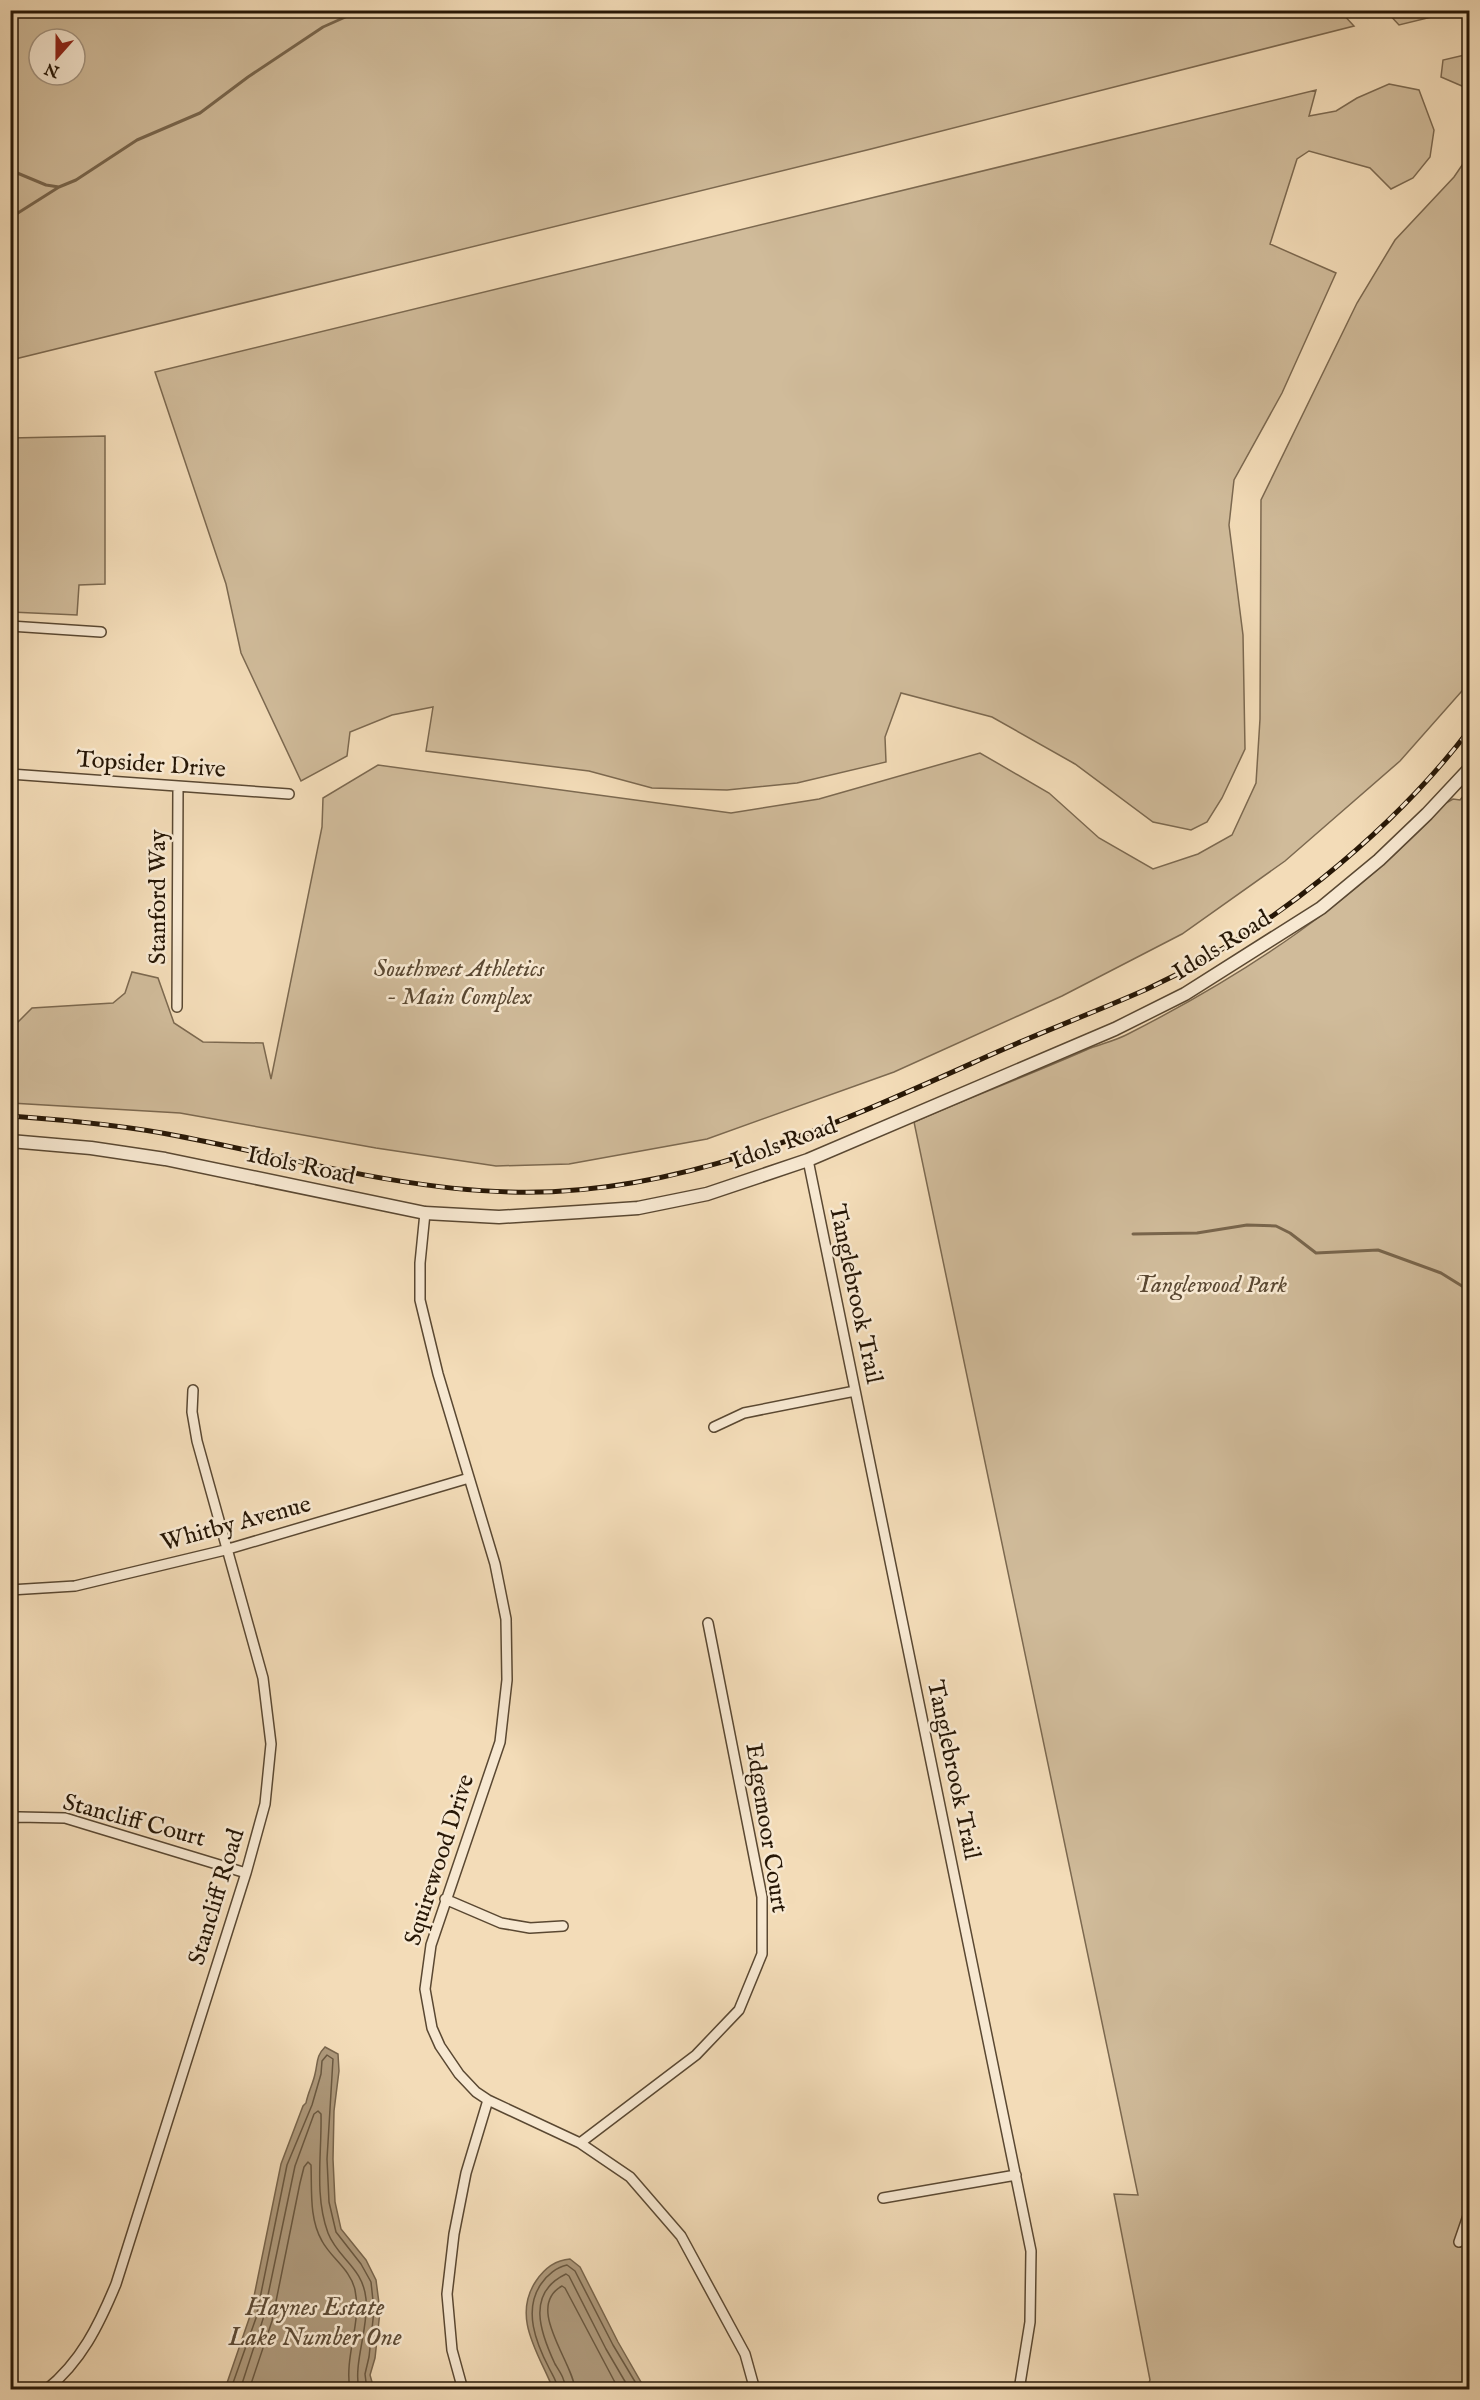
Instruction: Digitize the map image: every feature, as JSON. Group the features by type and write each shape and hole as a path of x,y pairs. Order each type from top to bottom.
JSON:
{"street":[{"path":"10,626 101,632"},
{"name":"Idols Road","path":"10,1141 91,1148 165,1159 425,1213 499,1217 638,1208 707,1194 808,1160 1115,1029 1185,994 1321,909 1379,860 1469,771"},
{"name":"Topsider Drive","path":"10,774 289,794"},
{"name":"Stanford Way","path":"177,1007 178,787"},
{"name":"Tanglebrook Trail","path":"808,1160 1031,2251 1030,2322 1018,2390"},
{"name":"Squirewood Drive","path":"425,1213 420,1263 420,1300 438,1374 495,1564 504,1608 507,1680 500,1742 445,1899 426,1969 427,2004 432,2028 447,2058 476,2092 488,2100 580,2143 630,2177 681,2236 745,2354 755,2390"},
{"name":"Stancliff Road","path":"46,2390 69,2370 81,2354 103,2316 116,2284 246,1873 265,1804 271,1744 263,1678 225,1550 197,1441 192,1412 193,1390"},
{"path":"714,1427 744,1413 855,1391"},
{"name":"Whitby Avenue","path":"10,1590 75,1586 225,1550 469,1478"},
{"name":"Edgemoor Court","path":"580,2143 696,2055 740,2010 762,1954 762,1897 708,1623"},
{"name":"Stancliff Court","path":"10,1820 19,1817 64,1818 246,1873"},
{"path":"445,1899 501,1923 530,1928 563,1926"},
{"path":"463,2390 452,2350 447,2294 454,2234 466,2173 488,2100"},
{"path":"883,2198 1016,2175"},
{"path":"1459,2242 1470,2210"}],"green space":[{"path":"11,11 1340,11 1354,26 871,149 11,360"},
{"path":"1386,11 1456,11 1399,25"},
{"path":"1469,54 1469,89 1441,77 1443,60"},
{"path":"1389,84 1419,90 1434,130 1430,157 1413,178 1391,189 1370,168 1309,151 1297,159 1270,244 1336,273 1282,393 1234,480 1229,525 1243,635 1245,749 1222,798 1207,822 1191,830 1153,822 1075,764 992,717 901,693 885,737 886,762 797,783 727,790 652,788 589,771 426,751 433,707 392,715 350,732 347,756 301,781 241,653 226,584 155,372 1316,90 1309,116 1336,111 1357,98"},
{"name":"Southwest Athletics - Main Complex","path":"1469,155 1469,683 1400,761 1285,861 1182,934 1062,996 894,1072 707,1139 569,1164 496,1166 376,1148 180,1113 11,1103 11,1029 32,1008 113,1003 125,993 132,972 158,978 174,1023 203,1042 263,1043 271,1079 322,827 323,798 378,765 731,813 819,799 980,753 1049,793 1099,838 1153,869 1198,854 1232,835 1256,783 1260,719 1261,500 1357,303 1395,240 1454,177"},
{"path":"105,436 105,584 79,585 77,615 11,612 11,438"},
{"name":"Tanglewood Park","path":"1469,789 1469,2389 1146,2389 1150,2380 1114,2194 1138,2195 914,1122 1123,1036 1215,986 1298,933 1337,904 1411,839 1446,803 1453,799 1460,800"}],"water":[{"name":"Haynes Estate Lake Number One","path":"325,2047 338,2054 339,2071 334,2111 333,2159 335,2202 341,2229 366,2260 376,2280 380,2311 375,2358 370,2375 374,2389 226,2389 250,2316 281,2164 306,2103 319,2056"},
{"path":"570,2259 580,2267 618,2342 641,2382 648,2389 553,2389 530,2336 526,2309 529,2295 539,2277 555,2263"}],"waterway":[{"path":"10,218 59,187 76,180 137,140 200,113 248,77 323,27 361,10"},
{"path":"10,170 46,185 59,187"},
{"path":"1133,1234 1197,1233 1247,1225 1276,1226 1290,1233 1316,1253 1378,1250 1441,1273 1470,1291"}],"railway":[{"path":"10,1116 94,1123 157,1132 343,1171 468,1190 572,1191 632,1183 691,1170 750,1153 865,1110 1147,989 1192,967 1280,910 1364,843 1403,806 1470,729"}]}
